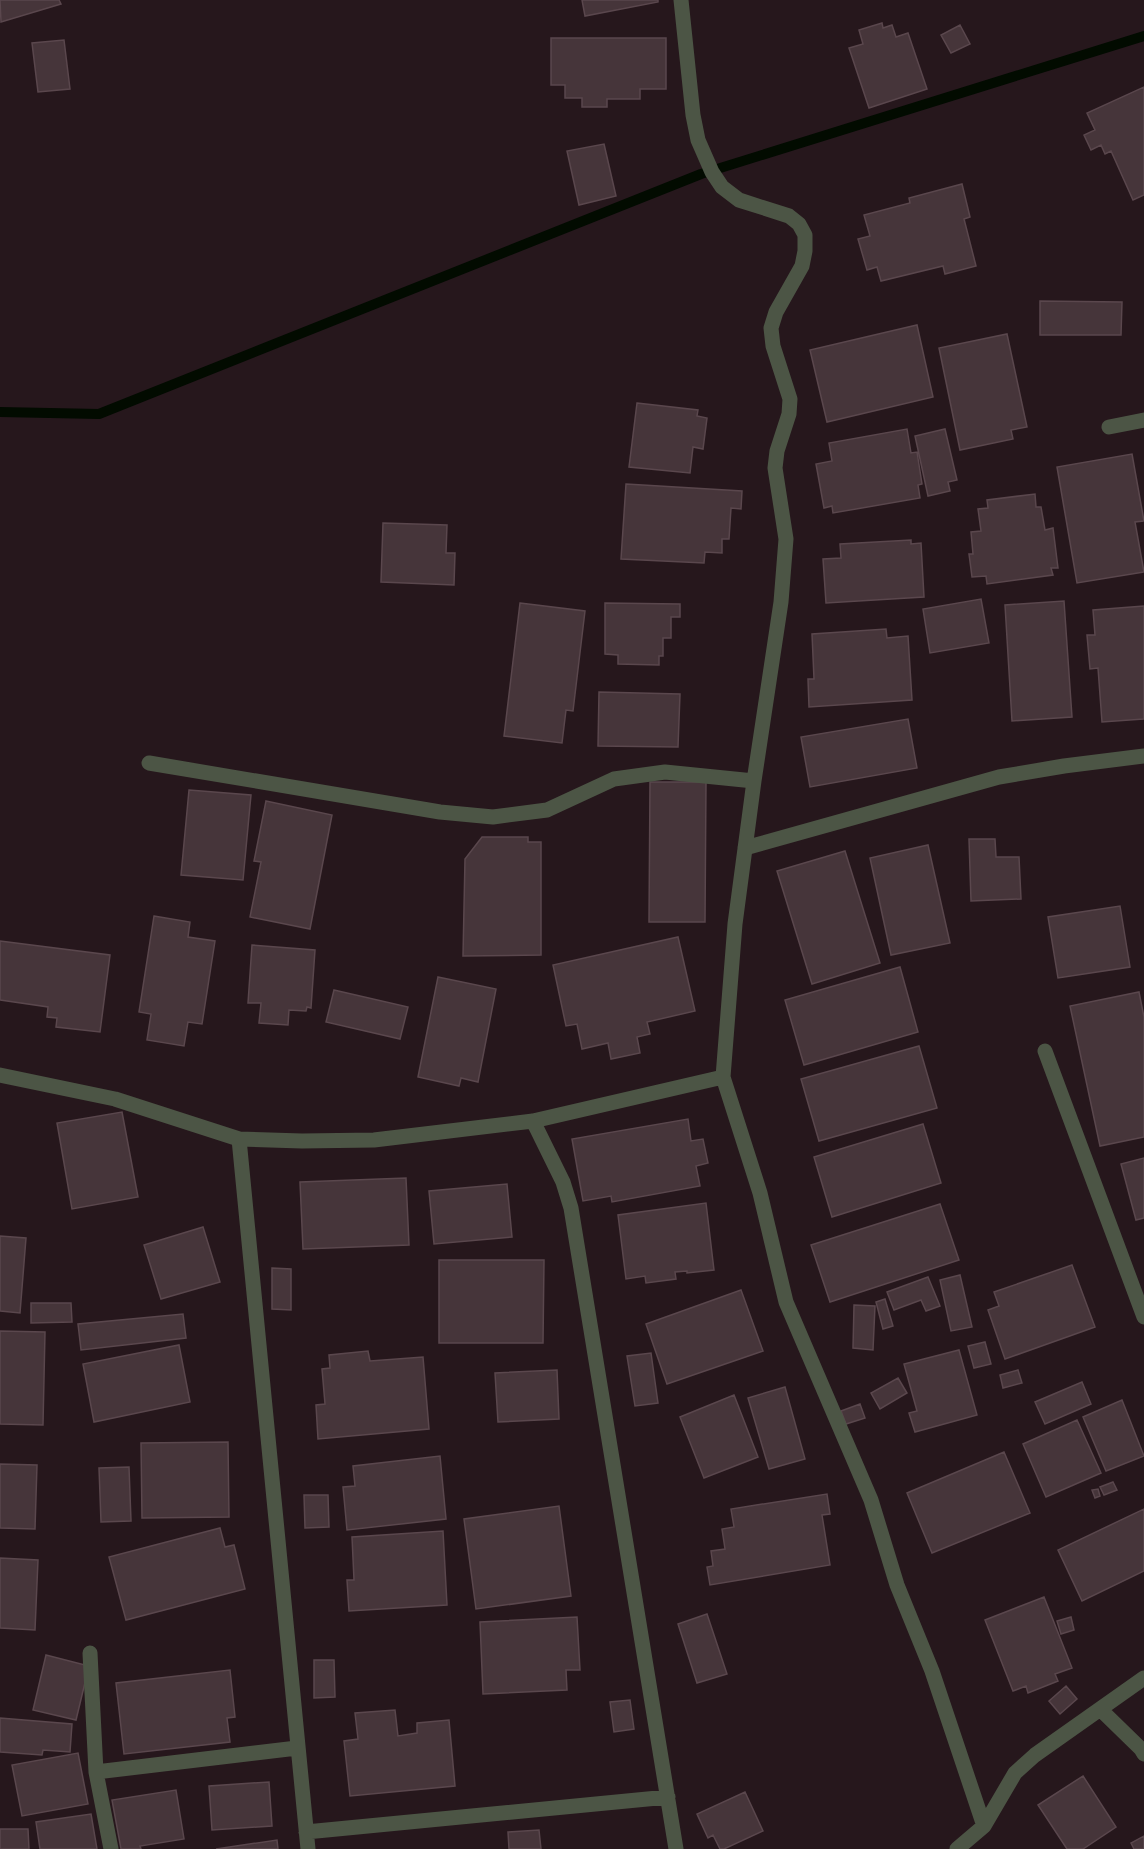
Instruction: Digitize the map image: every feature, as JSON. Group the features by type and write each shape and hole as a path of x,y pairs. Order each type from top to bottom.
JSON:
{"street":[{"path":"681,0 693,115 698,140 712,172 722,187 739,200 789,216 799,224 805,235 802,266 776,312 771,328 773,346 790,399 789,414 777,451 775,468 786,539 781,602 735,924 723,1077 760,1193 786,1302 871,1500 897,1585 932,1671 984,1826"},
{"path":"1109,427 1144,420"},
{"path":"745,848 999,777 1144,756"},
{"path":"149,763 440,812 493,817 547,810 614,779 665,772 754,781"},
{"path":"1045,1051 1144,1317"},
{"path":"0,1075 114,1099 239,1139 302,1141 374,1140 533,1120 723,1077"},
{"path":"533,1120 563,1182 571,1208 676,1849"},
{"path":"239,1139 308,1849"},
{"path":"90,1653 96,1772 111,1849"},
{"path":"957,1849 984,1826 1015,1773 1035,1755 1144,1678"},
{"path":"1100,1709 1144,1754"},
{"path":"96,1772 297,1748"},
{"path":"306,1832 668,1797"}],"building":[{"path":"0,0 59,0 61,4 1,22"},
{"path":"582,0 658,0 658,2 585,16"},
{"path":"882,23 883,28 892,25 896,37 908,33 927,89 869,108 849,48 863,44 859,30"},
{"path":"960,25 970,44 951,53 941,35"},
{"path":"551,38 666,38 666,89 640,89 640,99 607,99 607,107 582,107 582,98 565,98 565,85 551,85"},
{"path":"64,40 70,89 38,92 32,43"},
{"path":"1144,87 1144,195 1133,200 1111,151 1105,154 1101,145 1091,150 1084,135 1095,130 1087,113"},
{"path":"604,144 616,196 579,205 567,151"},
{"path":"962,184 970,217 964,219 976,266 945,274 943,266 881,281 877,267 867,270 858,239 870,236 864,215 910,203 909,198"},
{"path":"1040,301 1122,302 1121,335 1040,335"},
{"path":"917,325 933,397 827,422 810,350"},
{"path":"1007,334 1027,427 1011,430 1013,439 960,450 939,348"},
{"path":"637,403 698,410 697,416 707,418 703,449 693,447 690,473 629,467"},
{"path":"907,429 911,453 917,452 922,484 918,485 920,498 833,513 832,506 824,508 816,464 832,461 829,443"},
{"path":"945,429 957,480 948,482 950,491 928,496 915,436"},
{"path":"1132,454 1144,521 1135,522 1144,572 1077,583 1057,467"},
{"path":"626,484 742,491 741,509 731,508 729,539 722,539 722,553 705,552 704,563 621,559"},
{"path":"1035,494 1036,507 1041,507 1045,530 1053,528 1058,568 1051,568 1053,575 987,584 986,576 972,577 969,554 973,554 971,532 981,531 978,509 988,508 987,500"},
{"path":"383,523 447,525 446,553 455,553 454,585 381,582"},
{"path":"911,540 911,544 921,543 924,597 826,603 823,559 841,558 840,544"},
{"path":"981,599 989,643 930,653 923,609"},
{"path":"1064,601 1072,717 1012,721 1005,605"},
{"path":"520,603 585,611 573,711 566,710 562,743 504,736"},
{"path":"605,603 680,604 680,617 671,617 671,638 663,638 663,656 659,656 659,665 618,664 618,655 605,654"},
{"path":"1144,606 1144,719 1102,722 1098,668 1090,669 1087,635 1095,635 1093,610"},
{"path":"886,629 887,638 908,636 912,700 809,707 808,679 814,679 812,634"},
{"path":"599,692 680,694 678,747 598,746"},
{"path":"908,719 917,768 810,787 801,737"},
{"path":"650,782 706,782 705,922 649,922"},
{"path":"189,790 251,795 243,880 181,875"},
{"path":"266,801 332,815 310,929 250,917 261,862 254,861"},
{"path":"482,837 528,837 528,842 541,842 541,955 463,956 465,859"},
{"path":"969,839 995,839 996,857 1019,857 1021,899 971,901"},
{"path":"928,845 950,943 891,955 870,858"},
{"path":"845,851 880,963 812,984 777,871"},
{"path":"1120,906 1130,967 1058,978 1048,917"},
{"path":"154,916 190,922 188,937 215,941 202,1024 188,1022 184,1046 147,1040 151,1014 139,1012"},
{"path":"678,937 695,1011 647,1022 650,1034 637,1037 640,1053 611,1059 608,1043 582,1049 577,1024 566,1026 553,965"},
{"path":"0,941 110,955 100,1032 56,1027 57,1018 47,1017 48,1007 0,1000"},
{"path":"252,945 315,950 311,1008 307,1007 306,1011 289,1010 288,1025 259,1023 261,1003 248,1003"},
{"path":"900,967 918,1032 804,1065 785,1000"},
{"path":"438,977 496,989 478,1082 461,1078 459,1086 418,1077"},
{"path":"334,990 408,1007 400,1039 326,1022"},
{"path":"1139,992 1144,1017 1144,1137 1100,1146 1070,1006"},
{"path":"919,1046 937,1108 819,1141 801,1079"},
{"path":"122,1112 138,1197 72,1209 57,1123"},
{"path":"688,1119 691,1141 703,1139 708,1163 696,1166 700,1186 612,1202 611,1196 583,1201 572,1139"},
{"path":"923,1124 941,1183 832,1217 814,1157"},
{"path":"1144,1158 1144,1218 1136,1220 1121,1164"},
{"path":"406,1178 409,1245 303,1249 300,1182"},
{"path":"507,1184 512,1237 434,1244 429,1191"},
{"path":"706,1203 714,1270 675,1272 676,1279 646,1283 645,1276 626,1279 618,1215"},
{"path":"940,1204 959,1260 830,1302 811,1245"},
{"path":"203,1227 220,1282 161,1299 144,1245"},
{"path":"0,1236 26,1238 20,1313 0,1311"},
{"path":"439,1260 544,1260 543,1343 439,1343"},
{"path":"1072,1265 1095,1327 1005,1359 988,1310 999,1306 994,1292"},
{"path":"272,1268 291,1269 291,1310 272,1309"},
{"path":"960,1275 972,1327 951,1331 940,1280"},
{"path":"928,1277 940,1306 926,1311 921,1300 894,1310 887,1292"},
{"path":"741,1290 763,1351 667,1384 646,1324"},
{"path":"885,1299 893,1326 883,1329 876,1302"},
{"path":"31,1303 71,1303 72,1322 31,1323"},
{"path":"854,1305 875,1306 873,1350 853,1348"},
{"path":"183,1314 186,1338 81,1350 78,1324"},
{"path":"0,1331 45,1332 43,1425 0,1424"},
{"path":"985,1342 991,1364 974,1368 968,1346"},
{"path":"179,1345 190,1402 94,1422 83,1364"},
{"path":"959,1350 977,1415 915,1432 909,1413 917,1411 904,1364"},
{"path":"368,1351 370,1361 423,1357 429,1429 318,1439 316,1405 325,1404 322,1369 330,1368 329,1355"},
{"path":"651,1353 658,1403 635,1406 627,1356"},
{"path":"557,1370 559,1419 498,1422 495,1373"},
{"path":"1018,1370 1022,1383 1003,1388 1000,1375"},
{"path":"898,1378 907,1393 880,1409 871,1393"},
{"path":"1082,1382 1091,1404 1045,1424 1035,1402"},
{"path":"785,1387 805,1459 769,1469 748,1398"},
{"path":"734,1395 758,1457 704,1478 680,1417"},
{"path":"1122,1400 1144,1456 1106,1471 1083,1417"},
{"path":"860,1404 865,1418 846,1424 841,1411"},
{"path":"1077,1420 1101,1473 1046,1497 1023,1444"},
{"path":"228,1442 229,1517 142,1518 141,1443"},
{"path":"1004,1452 1030,1513 932,1553 907,1493"},
{"path":"440,1456 446,1519 347,1530 343,1487 355,1486 353,1466"},
{"path":"0,1464 37,1465 35,1529 0,1528"},
{"path":"129,1467 131,1521 101,1522 99,1468"},
{"path":"1113,1482 1117,1490 1104,1495 1100,1487"},
{"path":"1098,1489 1100,1496 1095,1498 1092,1490"},
{"path":"827,1494 830,1514 822,1515 830,1565 710,1585 707,1567 713,1566 711,1551 725,1549 722,1529 734,1527 731,1509"},
{"path":"304,1495 328,1495 329,1527 305,1528"},
{"path":"559,1506 571,1596 476,1609 464,1519"},
{"path":"1144,1509 1144,1571 1082,1601 1058,1550"},
{"path":"220,1528 225,1547 234,1545 245,1589 126,1620 109,1557"},
{"path":"443,1531 447,1605 349,1611 347,1580 354,1580 352,1537"},
{"path":"0,1558 38,1560 35,1630 0,1628"},
{"path":"1044,1597 1072,1668 1055,1674 1058,1681 1028,1693 1026,1686 1013,1691 985,1620"},
{"path":"707,1614 727,1674 697,1683 678,1624"},
{"path":"577,1617 580,1670 566,1670 567,1690 483,1694 480,1622"},
{"path":"1071,1617 1074,1630 1061,1634 1057,1621"},
{"path":"46,1655 89,1666 76,1720 33,1710"},
{"path":"314,1660 334,1660 335,1697 314,1698"},
{"path":"230,1670 235,1717 227,1718 230,1742 124,1754 116,1683"},
{"path":"1066,1686 1077,1699 1060,1714 1049,1701"},
{"path":"630,1700 634,1729 614,1732 610,1702"},
{"path":"395,1710 398,1736 417,1733 417,1723 449,1720 455,1786 350,1796 344,1741 358,1739 355,1713"},
{"path":"0,1718 72,1724 70,1752 43,1750 42,1755 0,1752"},
{"path":"78,1753 88,1804 22,1816 12,1765"},
{"path":"1083,1776 1116,1827 1083,1849 1067,1849 1038,1805"},
{"path":"269,1782 272,1826 212,1830 209,1786"},
{"path":"176,1790 184,1839 140,1846 141,1849 121,1849 112,1800"},
{"path":"745,1792 763,1831 720,1849 713,1835 708,1838 697,1814"},
{"path":"91,1814 97,1849 40,1849 36,1822"},
{"path":"0,1829 28,1829 29,1849 0,1849"},
{"path":"539,1830 541,1849 509,1849 508,1832"},
{"path":"1144,1836 1144,1849 1134,1849 1131,1843"},
{"path":"277,1840 278,1849 216,1849"}],"waterway":[{"path":"0,412 99,414 701,174 1144,36"}]}
